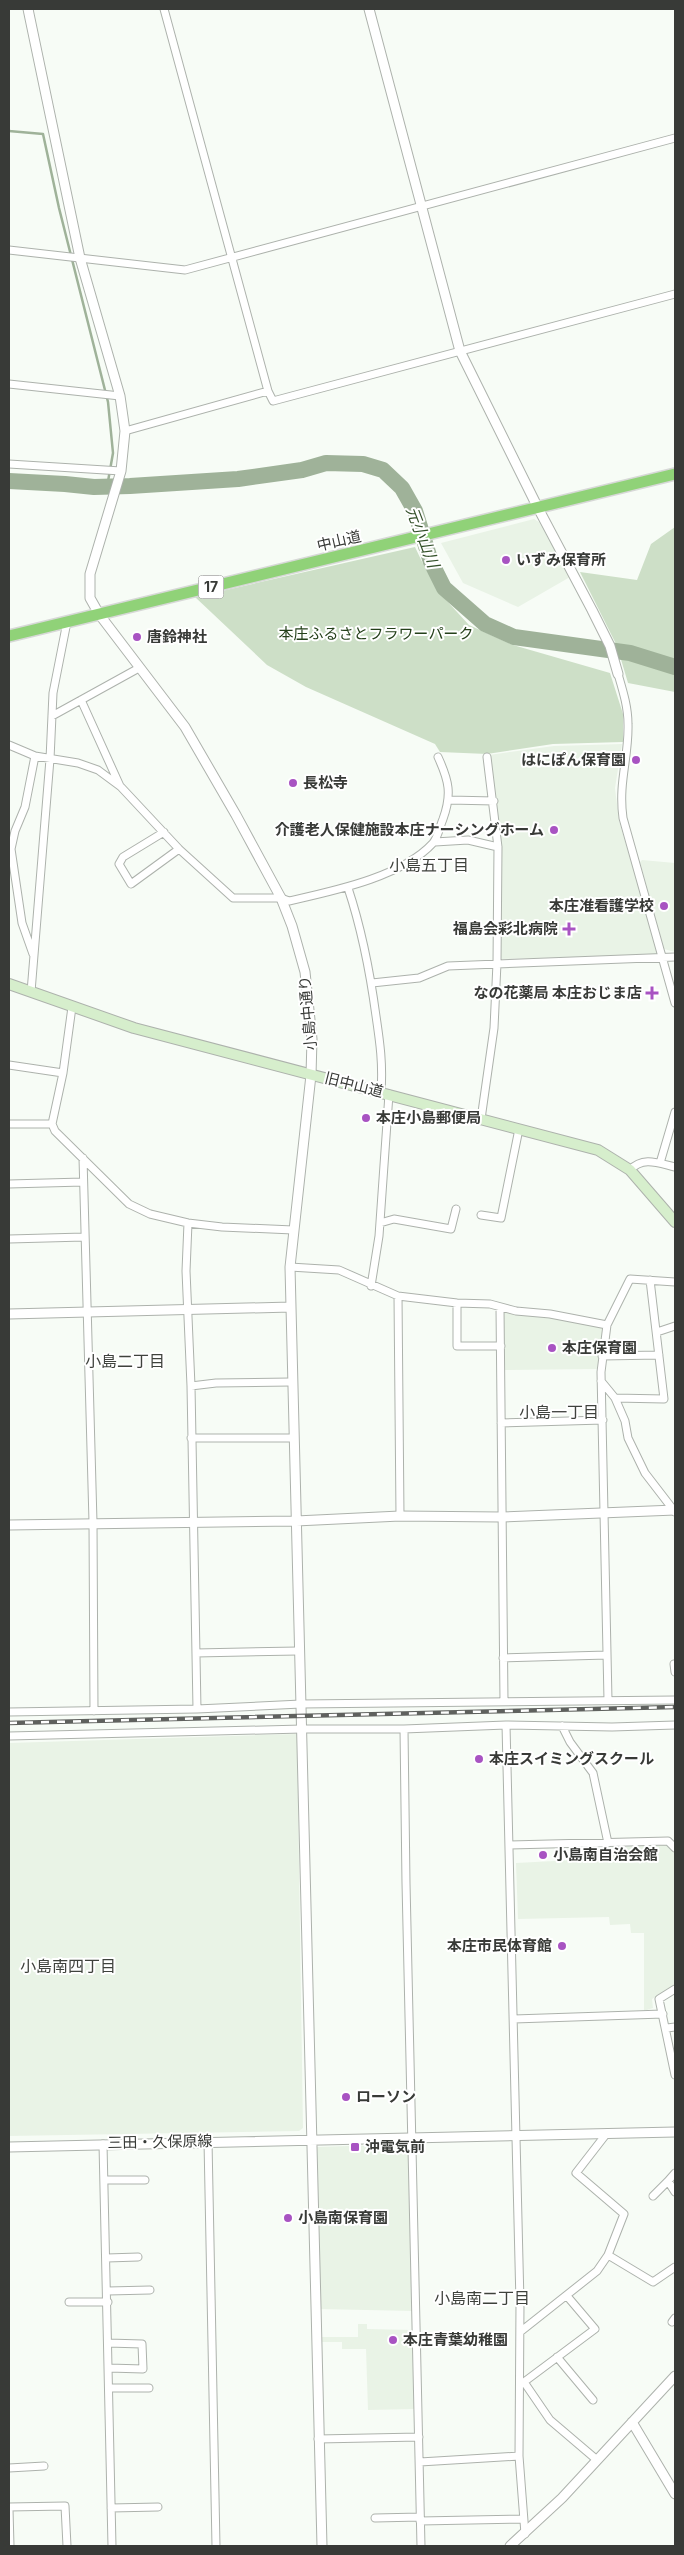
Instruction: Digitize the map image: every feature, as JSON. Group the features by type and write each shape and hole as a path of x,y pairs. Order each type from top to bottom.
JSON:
{"highway":[{"name":"中山道","path":"9,636 675,474"}],"main road":[{"name":"旧中山道","path":"9,984 134,1028 598,1150 630,1170 675,1222"}],"street":[{"name":"小島中通り","path":"28,9 80,258 120,396 125,431 119,475 90,574 90,598 99,614 185,727 281,898 305,972 312,1039 311,1075 290,1267 291,1382 298,1651 302,1729 322,2546"},
{"path":"164,9 268,391 273,401 675,294"},
{"path":"369,9 460,351 538,508 610,646 626,701 628,726 620,796 623,818 675,1003"},
{"path":"9,250 185,270 675,138"},
{"path":"9,384 120,396"},
{"path":"125,431 268,391"},
{"path":"9,464 119,475"},
{"path":"31,992 50,759 53,693 67,622"},
{"path":"52,716 139,668"},
{"path":"81,700 121,787"},
{"path":"9,745 34,756 78,763 98,770 121,787 179,849 233,898 281,898 289,902 348,888 413,861 434,842 450,800 447,775 438,756"},
{"path":"34,756 25,808 15,831 11,849 22,923 34,958"},
{"path":"481,1119 494,1028 497,963 498,846 494,801 487,758"},
{"path":"450,800 494,801"},
{"path":"164,832 122,857 119,864 131,884 179,849"},
{"path":"434,842 468,840 498,846"},
{"path":"348,888 358,916 372,983 384,1064 385,1093 380,1223 371,1286"},
{"path":"372,983 419,978 448,966 675,957"},
{"path":"72,1007 63,1073 52,1124 54,1131 129,1204 150,1214 188,1223 293,1230"},
{"path":"9,1065 63,1073"},
{"path":"660,1163 675,1112"},
{"path":"9,1124 52,1124"},
{"path":"481,1214 501,1218 519,1129"},
{"path":"82,1158 93,1525 94,1711"},
{"path":"630,1170 637,1162 646,1161 675,1167"},
{"path":"9,1184 83,1182"},
{"path":"380,1223 394,1219 451,1229 456,1209"},
{"path":"188,1223 186,1271 191,1386 192,1521 197,1709"},
{"path":"9,1239 84,1237"},
{"path":"290,1267 339,1270 371,1286 398,1296 456,1303 490,1304 500,1308 607,1325"},
{"path":"608,1700 602,1356 607,1325 630,1279 675,1282"},
{"path":"615,1398 664,1399 650,1280"},
{"path":"398,1296 400,1516"},
{"path":"456,1303 458,1346 501,1346"},
{"path":"9,1314 291,1307"},
{"path":"500,1308 504,1701"},
{"path":"657,1332 675,1326"},
{"path":"602,1356 659,1355"},
{"path":"601,1381 615,1398 625,1421 628,1438 645,1473 675,1511"},
{"path":"191,1386 216,1382 291,1382"},
{"path":"501,1423 603,1420"},
{"path":"191,1438 293,1438"},
{"path":"9,1525 296,1521 400,1516 501,1517 675,1511"},
{"path":"196,1653 298,1651"},
{"path":"504,1658 607,1655"},
{"path":"9,1712 197,1709 301,1704 675,1700"},
{"path":"9,1736 302,1729 404,1729 506,1725 675,1725"},
{"path":"506,1725 522,2383 519,2456 524,2534"},
{"path":"562,1726 570,1742 593,1773 608,1843"},
{"path":"404,1729 422,2546"},
{"path":"510,1845 668,1841 675,1848"},
{"path":"675,1990 659,1999 667,2028 675,2075"},
{"path":"514,2019 663,2014"},
{"path":"667,2028 675,2027"},
{"name":"三田・久保原線","path":"9,2147 208,2141 675,2132"},
{"path":"520,2332 597,2271 608,2255 624,2214 576,2173 606,2133"},
{"path":"208,2141 216,2546"},
{"path":"103,2144 108,2291 112,2546"},
{"path":"653,2196 675,2173"},
{"path":"104,2180 145,2180"},
{"path":"668,2181 675,2192"},
{"path":"608,2255 653,2282 675,2267"},
{"path":"107,2258 138,2257"},
{"path":"108,2291 150,2290"},
{"path":"522,2383 595,2329 567,2296"},
{"path":"69,2302 108,2302"},
{"path":"108,2343 142,2344 143,2369 109,2368"},
{"path":"557,2357 593,2400"},
{"path":"510,2546 597,2460 675,2376"},
{"path":"522,2383 550,2420 597,2460"},
{"path":"109,2388 149,2388"},
{"path":"632,2422 675,2494"},
{"path":"318,2438 419,2437"},
{"path":"420,2462 519,2456"},
{"path":"9,2468 44,2466"},
{"path":"10,2546 9,2508 65,2506 67,2546"},
{"path":"111,2508 158,2507"},
{"path":"375,2518 523,2519"}],"shaded area":[{"name":"いずみ保育所","path":"534,519 539,522 570,577 518,607 463,583 441,543"},
{"path":"622,744 615,788 619,821 658,953 655,955 502,959 499,957 502,852 489,755 554,746"},
{"name":"本庄准看護学校","path":"642,860 675,863 675,952 664,949 640,862"},
{"name":"本庄保育園","path":"505,1311 604,1326 597,1369 504,1370 502,1313"},
{"path":"297,1734 303,2128 299,2131 9,2136 9,1743"},
{"path":"667,1845 675,1852 675,1985 652,1999 653,2008 644,2011 644,1933 631,1933 630,1924 610,1925 609,1917 518,1919 516,1863 573,1860 574,1849"},
{"path":"408,2144 413,2311 319,2309 317,2147"},
{"path":"358,2324 367,2324 367,2329 414,2330 415,2409 368,2410 366,2349 342,2349 342,2342 321,2342 321,2337 358,2337"}],"green space":[{"path":"675,527 675,692 628,683 617,646 580,572 637,580 651,544"},
{"name":"本庄ふるさとフラワーパーク","path":"415,547 425,568 446,600 469,625 513,645 610,673 623,714 623,742 553,744 487,754 440,752 435,744 306,687 267,665 195,597"}],"waterway":[{"path":"9,131 43,134 59,208 108,402 113,453 107,487"},
{"name":"元小山川","path":"9,481 94,487 130,486 238,479 302,470 326,463 363,464 383,470 402,488 415,511 431,562 444,588 485,624 514,637 630,653 675,667"}],"railway":[{"path":"9,1723 675,1707"}],"place":[{"name":"いずみ保育所","path":"506,560"},
{"name":"唐鈴神社","path":"137,637"},
{"name":"はにぽん保育園","path":"636,760"},
{"name":"長松寺","path":"293,783"},
{"name":"介護老人保健施設本庄ナーシングホーム","path":"554,830"},
{"name":"本庄准看護学校","path":"664,906"},
{"name":"福島会彩北病院","path":"569,929"},
{"name":"なの花薬局 本庄おじま店","path":"652,993"},
{"name":"本庄小島郵便局","path":"366,1118"},
{"name":"本庄保育園","path":"552,1348"},
{"name":"本庄スイミングスクール","path":"479,1759"},
{"name":"小島南自治会館","path":"543,1855"},
{"name":"本庄市民体育館","path":"562,1946"},
{"name":"ローソン","path":"346,2097"},
{"name":"沖電気前","path":"355,2147"},
{"name":"小島南保育園","path":"288,2218"},
{"name":"本庄青葉幼稚園","path":"393,2340"}],"district":[{"name":"小島五丁目","path":"429,865"},
{"name":"小島二丁目","path":"125,1361"},
{"name":"小島一丁目","path":"559,1412"},
{"name":"小島南四丁目","path":"68,1966"},
{"name":"小島南二丁目","path":"482,2298"}]}
